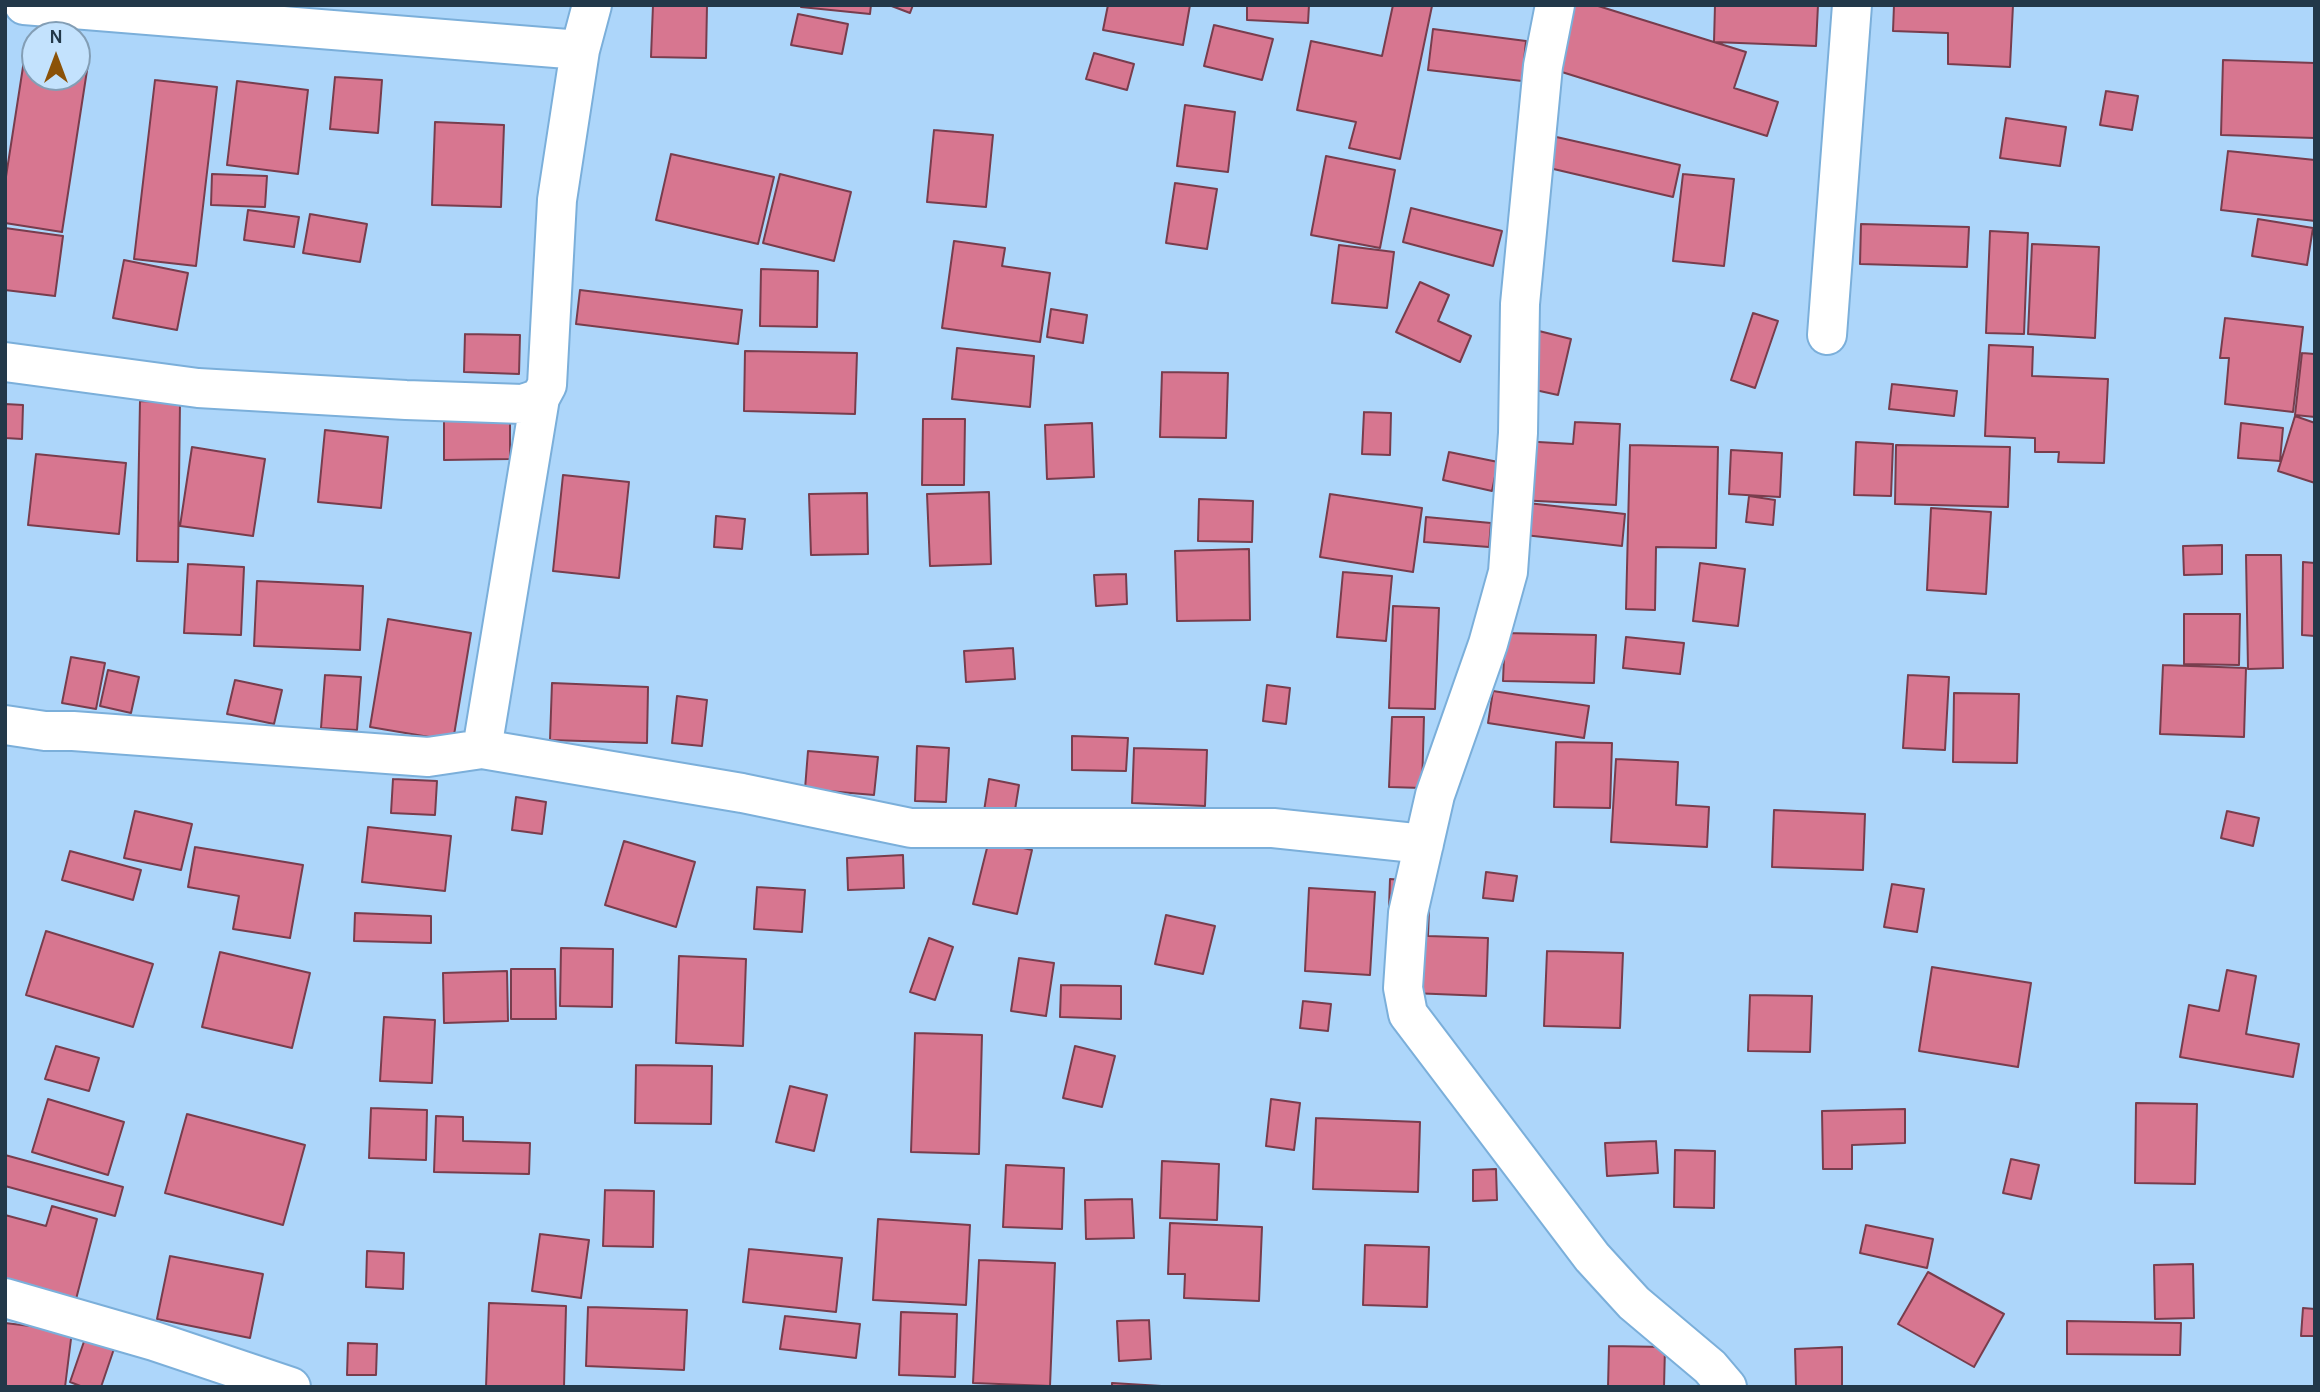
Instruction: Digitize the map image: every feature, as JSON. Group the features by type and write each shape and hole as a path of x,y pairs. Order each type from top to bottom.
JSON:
{"street":[{"path":"24,5 580,50"},
{"path":"482,749 540,398 547,385 557,200 580,50 592,5"},
{"path":"1555,5 1543,66 1520,303 1518,433 1508,572 1488,645 1434,795 1408,913 1403,988 1408,1014 1592,1257 1634,1303 1710,1367 1727,1387"},
{"path":"1826,335 1852,5"},
{"path":"5,362 198,388 523,404 540,398"},
{"path":"5,725 45,731 428,757 482,749 742,793 911,828 1273,828 1424,844"},
{"path":"5,1298 180,1349 291,1387"}],"building":[{"path":"653,5 707,5 706,58 651,57"},
{"path":"801,5 871,5 870,14"},
{"path":"889,5 913,5 910,13"},
{"path":"1108,5 1190,5 1183,45 1103,30"},
{"path":"1247,5 1309,5 1308,23 1247,20"},
{"path":"1393,5 1432,6 1400,159 1349,148 1356,122 1297,110 1311,41 1382,56"},
{"path":"1568,5 1595,5 1746,52 1734,88 1778,102 1767,136 1549,68"},
{"path":"1715,5 1818,5 1816,46 1714,42"},
{"path":"1894,5 2013,5 2010,67 1948,64 1948,33 1893,31"},
{"path":"798,14 848,24 842,54 791,45"},
{"path":"1214,25 1273,39 1262,80 1204,66"},
{"path":"1433,29 1526,41 1522,81 1428,70"},
{"path":"1094,53 1134,64 1127,90 1086,79"},
{"path":"2223,60 2315,63 2315,138 2221,135"},
{"path":"335,77 382,80 378,133 330,129"},
{"path":"21,80 21,91 84,91 62,232 5,223 5,183"},
{"path":"155,80 217,87 196,266 134,259"},
{"path":"237,81 308,90 298,174 227,165"},
{"path":"2106,91 2138,96 2132,130 2100,125"},
{"path":"1185,105 1235,112 1228,172 1177,166"},
{"path":"2006,118 2066,127 2060,166 2000,158"},
{"path":"435,122 504,125 501,207 432,205"},
{"path":"934,130 993,135 986,207 927,202"},
{"path":"1552,136 1680,165 1673,197 1545,167"},
{"path":"2228,151 2315,160 2315,221 2221,210"},
{"path":"671,154 774,177 758,244 656,220"},
{"path":"1326,156 1395,170 1380,248 1311,235"},
{"path":"212,174 267,176 265,207 211,205"},
{"path":"780,174 851,192 834,261 763,243"},
{"path":"1683,174 1734,179 1724,266 1673,261"},
{"path":"1175,183 1217,189 1207,249 1166,243"},
{"path":"1411,208 1502,231 1493,266 1403,242"},
{"path":"248,210 299,217 294,247 244,240"},
{"path":"310,214 367,224 360,262 303,253"},
{"path":"2258,219 2313,228 2307,265 2252,256"},
{"path":"1861,224 1969,227 1967,267 1860,264"},
{"path":"5,228 63,236 55,296 5,290"},
{"path":"1990,231 2028,233 2024,334 1986,333"},
{"path":"954,241 1005,248 1002,266 1050,273 1040,342 942,328"},
{"path":"2032,244 2099,247 2095,338 2028,334"},
{"path":"1339,245 1394,252 1387,308 1332,303"},
{"path":"124,260 188,273 177,330 113,318"},
{"path":"761,269 818,271 817,327 760,326"},
{"path":"1420,282 1449,295 1438,321 1471,336 1460,362 1396,332"},
{"path":"580,290 742,310 738,344 576,324"},
{"path":"1051,309 1087,315 1083,343 1047,337"},
{"path":"1753,313 1778,321 1755,388 1731,380"},
{"path":"2225,318 2303,327 2293,412 2225,404 2229,358 2220,358"},
{"path":"1539,331 1571,339 1558,395 1526,388"},
{"path":"465,334 520,335 519,374 464,372"},
{"path":"1989,345 2033,347 2032,376 2108,379 2104,463 2058,462 2059,452 2035,452 2035,438 1985,436"},
{"path":"957,348 1034,356 1030,407 952,399"},
{"path":"745,351 857,353 855,414 744,411"},
{"path":"2302,353 2315,354 2315,417 2295,415"},
{"path":"1162,372 1228,373 1226,438 1160,437"},
{"path":"1892,384 1957,391 1954,416 1889,409"},
{"path":"140,401 180,402 178,562 137,561"},
{"path":"5,404 23,405 22,439 5,438"},
{"path":"1364,412 1391,413 1390,455 1362,454"},
{"path":"510,416 510,459 444,460 444,418"},
{"path":"2295,416 2315,423 2315,483 2278,471"},
{"path":"923,419 965,419 964,485 922,485"},
{"path":"1575,422 1620,424 1616,505 1518,500 1521,441 1573,444"},
{"path":"1092,423 1094,477 1047,479 1045,425"},
{"path":"2241,423 2283,428 2280,461 2238,458"},
{"path":"325,430 388,437 381,508 318,502"},
{"path":"1856,442 1893,444 1891,496 1854,495"},
{"path":"1630,445 1718,447 1716,548 1656,547 1655,610 1626,609"},
{"path":"1896,445 2010,447 2008,507 1895,504"},
{"path":"192,447 265,459 253,536 180,526"},
{"path":"1731,450 1782,453 1780,497 1729,494"},
{"path":"1449,452 1498,462 1492,491 1443,480"},
{"path":"36,454 126,463 119,534 28,525"},
{"path":"563,475 629,482 619,578 553,571"},
{"path":"989,492 991,564 930,566 927,494"},
{"path":"867,493 868,554 811,555 809,494"},
{"path":"1330,494 1422,508 1413,572 1320,557"},
{"path":"1749,496 1775,500 1773,525 1746,522"},
{"path":"1199,499 1253,501 1252,542 1198,541"},
{"path":"1519,502 1625,514 1622,546 1516,534"},
{"path":"1931,508 1991,512 1986,594 1927,590"},
{"path":"716,516 745,519 742,549 714,547"},
{"path":"1426,517 1491,523 1489,547 1424,542"},
{"path":"2222,545 2222,574 2184,575 2183,546"},
{"path":"1249,549 1250,620 1177,621 1175,551"},
{"path":"2246,555 2281,555 2283,668 2248,669"},
{"path":"2303,562 2315,563 2315,636 2302,635"},
{"path":"1700,563 1745,569 1738,626 1693,621"},
{"path":"188,564 244,567 241,635 184,633"},
{"path":"1343,572 1392,576 1386,641 1337,637"},
{"path":"1126,574 1127,604 1096,606 1094,575"},
{"path":"257,581 363,586 360,650 254,646"},
{"path":"1393,606 1439,608 1435,709 1389,708"},
{"path":"2184,614 2240,614 2239,665 2184,664"},
{"path":"388,619 471,633 453,741 370,727"},
{"path":"1505,633 1596,635 1594,683 1503,681"},
{"path":"1626,637 1684,643 1680,674 1623,668"},
{"path":"1013,648 1015,679 966,682 964,651"},
{"path":"71,657 105,663 96,709 62,703"},
{"path":"2163,665 2246,668 2244,737 2160,734"},
{"path":"108,670 139,677 131,713 100,706"},
{"path":"325,675 361,677 357,730 321,728"},
{"path":"1908,675 1949,677 1945,750 1903,748"},
{"path":"235,680 282,690 274,724 227,714"},
{"path":"552,683 648,687 647,743 550,740"},
{"path":"1267,685 1290,688 1286,724 1263,721"},
{"path":"1493,691 1589,706 1584,738 1488,723"},
{"path":"1954,693 2019,694 2017,763 1953,762"},
{"path":"677,696 707,700 702,746 672,743"},
{"path":"1392,717 1424,717 1422,788 1389,787"},
{"path":"1072,736 1128,738 1126,771 1072,770"},
{"path":"1556,742 1612,743 1610,808 1554,807"},
{"path":"917,746 949,748 946,802 915,801"},
{"path":"1134,748 1207,750 1205,806 1132,803"},
{"path":"808,751 878,757 874,795 805,789"},
{"path":"1616,759 1678,762 1676,805 1709,807 1707,847 1611,842"},
{"path":"393,779 437,781 435,815 391,813"},
{"path":"989,779 1019,785 1014,816 984,811"},
{"path":"516,797 546,802 542,834 512,830"},
{"path":"1774,810 1865,814 1863,870 1772,867"},
{"path":"135,811 192,824 181,870 124,858"},
{"path":"2227,811 2259,818 2253,846 2221,838"},
{"path":"368,827 451,836 445,891 362,882"},
{"path":"989,840 1032,850 1017,914 973,904"},
{"path":"624,841 695,862 676,927 605,905"},
{"path":"195,847 303,865 290,938 233,929 239,896 188,887"},
{"path":"70,851 141,870 133,900 62,880"},
{"path":"903,855 904,888 848,890 847,858"},
{"path":"1486,872 1517,876 1513,901 1483,898"},
{"path":"1390,879 1430,882 1428,936 1488,938 1486,996 1386,992"},
{"path":"1892,884 1924,889 1917,932 1884,927"},
{"path":"757,887 805,890 802,932 754,929"},
{"path":"1309,888 1375,892 1370,975 1305,971"},
{"path":"355,913 431,916 431,943 354,941"},
{"path":"1166,915 1215,926 1203,974 1155,964"},
{"path":"46,931 153,964 133,1027 26,995"},
{"path":"929,938 953,947 935,1000 910,992"},
{"path":"561,948 613,949 612,1007 560,1006"},
{"path":"1547,951 1623,953 1620,1028 1544,1026"},
{"path":"220,952 310,973 292,1048 202,1027"},
{"path":"679,956 746,959 743,1046 676,1043"},
{"path":"1019,958 1054,963 1046,1016 1011,1011"},
{"path":"1932,967 2031,983 2018,1067 1919,1051"},
{"path":"511,969 555,969 556,1019 511,1019"},
{"path":"2227,970 2256,976 2246,1034 2299,1044 2293,1077 2180,1057 2189,1005 2219,1011"},
{"path":"507,971 508,1021 444,1023 443,973"},
{"path":"1061,985 1121,986 1121,1019 1060,1017"},
{"path":"1750,995 1812,996 1810,1052 1748,1051"},
{"path":"1303,1001 1331,1004 1328,1031 1300,1028"},
{"path":"384,1017 435,1020 432,1083 380,1081"},
{"path":"915,1033 982,1035 979,1154 911,1152"},
{"path":"56,1046 99,1058 89,1091 45,1079"},
{"path":"1075,1046 1115,1056 1102,1107 1063,1098"},
{"path":"636,1065 712,1066 711,1124 635,1123"},
{"path":"790,1086 827,1095 814,1151 776,1142"},
{"path":"48,1099 124,1122 108,1175 32,1152"},
{"path":"1271,1099 1300,1103 1294,1150 1266,1146"},
{"path":"2136,1103 2197,1104 2195,1184 2135,1183"},
{"path":"371,1108 427,1110 426,1160 369,1158"},
{"path":"1905,1109 1905,1143 1852,1145 1852,1169 1823,1169 1822,1111"},
{"path":"187,1114 305,1145 283,1225 165,1193"},
{"path":"436,1116 463,1117 463,1141 530,1143 529,1174 434,1172"},
{"path":"1316,1118 1420,1122 1418,1192 1313,1189"},
{"path":"1656,1141 1658,1173 1607,1176 1605,1143"},
{"path":"1675,1150 1715,1151 1714,1208 1674,1207"},
{"path":"5,1155 123,1187 115,1216 5,1186"},
{"path":"2011,1159 2039,1165 2031,1199 2003,1193"},
{"path":"1162,1161 1219,1164 1217,1220 1160,1218"},
{"path":"1006,1165 1064,1168 1062,1229 1003,1227"},
{"path":"1496,1169 1497,1200 1473,1201 1473,1170"},
{"path":"605,1190 654,1191 653,1247 603,1246"},
{"path":"1132,1199 1134,1238 1086,1239 1085,1200"},
{"path":"52,1206 97,1219 75,1303 5,1285 5,1215 46,1226"},
{"path":"878,1219 970,1225 966,1305 873,1300"},
{"path":"1170,1223 1262,1227 1259,1301 1184,1298 1185,1274 1168,1274"},
{"path":"1866,1225 1933,1239 1927,1268 1860,1253"},
{"path":"540,1234 589,1240 581,1298 532,1291"},
{"path":"1365,1245 1429,1247 1427,1307 1363,1305"},
{"path":"749,1249 842,1258 836,1312 743,1302"},
{"path":"367,1251 404,1253 403,1289 366,1287"},
{"path":"170,1256 263,1274 250,1338 157,1319"},
{"path":"979,1260 1055,1263 1050,1386 973,1383"},
{"path":"2193,1264 2194,1318 2155,1319 2154,1265"},
{"path":"1928,1272 2004,1314 1974,1367 1898,1324"},
{"path":"489,1303 566,1306 564,1387 486,1387"},
{"path":"588,1307 687,1310 684,1370 586,1366"},
{"path":"2303,1308 2315,1309 2315,1336 2301,1336"},
{"path":"901,1312 957,1314 955,1377 899,1375"},
{"path":"785,1316 860,1324 856,1358 780,1349"},
{"path":"1149,1320 1151,1359 1119,1361 1117,1321"},
{"path":"2067,1321 2181,1323 2180,1355 2067,1354"},
{"path":"5,1323 72,1331 65,1387 5,1387"},
{"path":"88,1330 117,1340 101,1387 83,1387 70,1382"},
{"path":"348,1343 377,1344 376,1375 347,1375"},
{"path":"1609,1346 1665,1347 1664,1387 1608,1387"},
{"path":"1842,1347 1842,1387 1796,1387 1795,1349"},
{"path":"1112,1383 1178,1387 1112,1387"}]}
